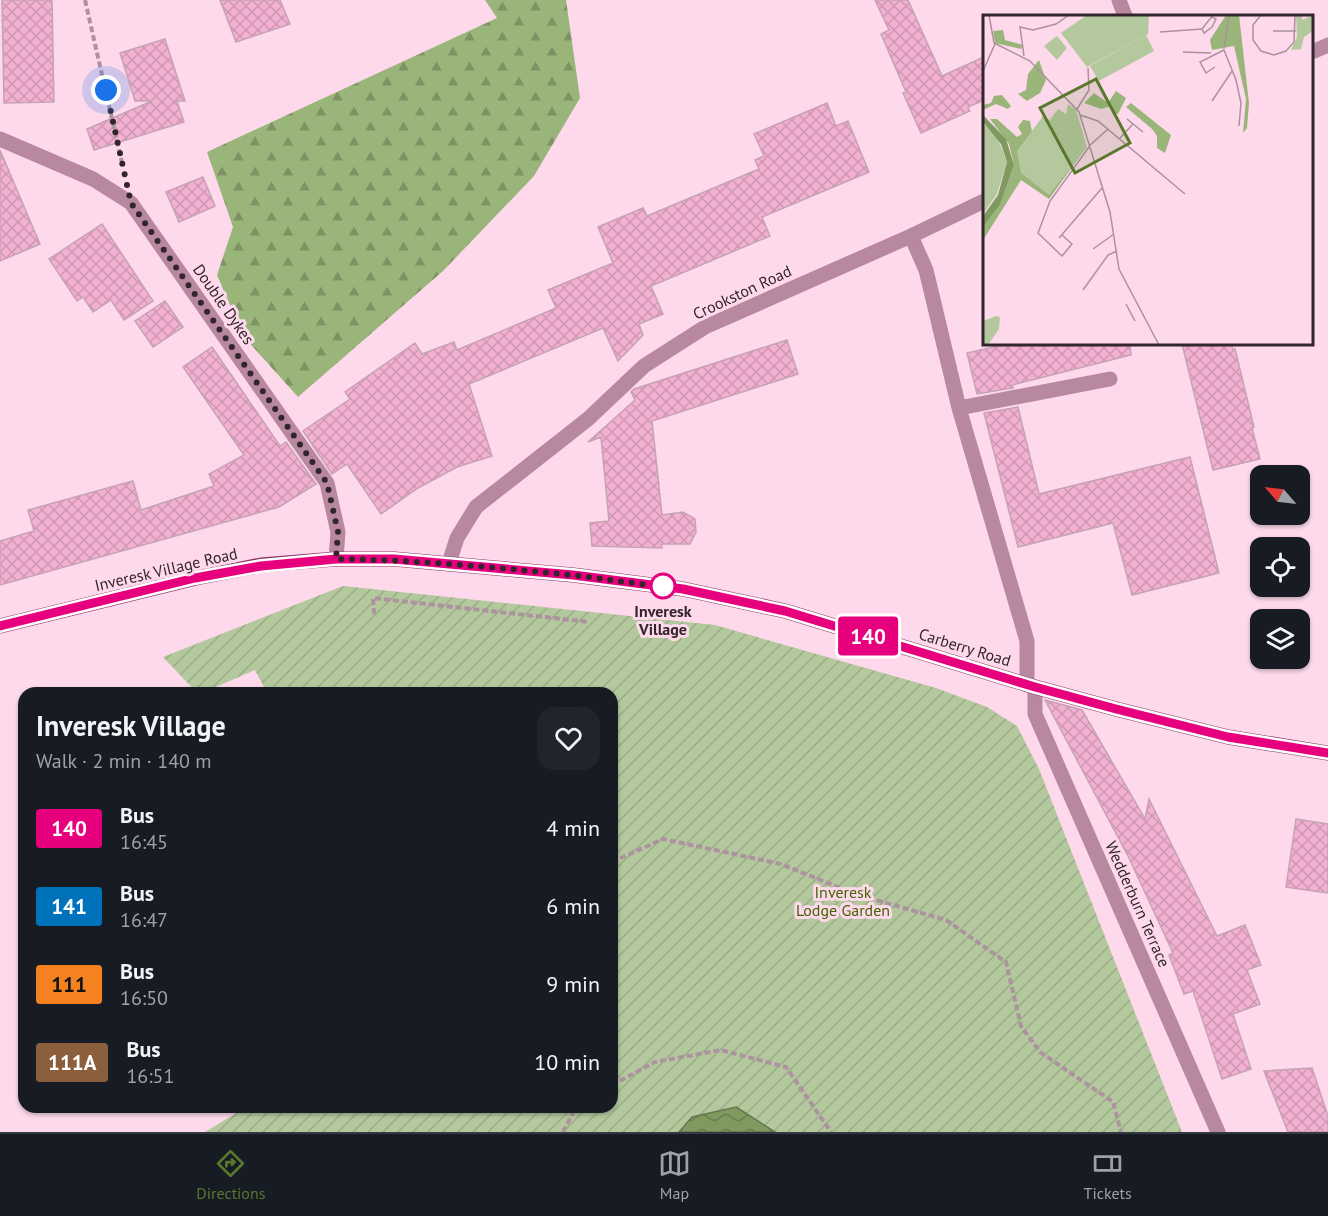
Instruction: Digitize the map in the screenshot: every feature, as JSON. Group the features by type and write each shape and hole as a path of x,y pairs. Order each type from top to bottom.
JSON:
{"main road":[{"name":"Inveresk Village Road","path":"0,626 195,578 261,566 336,559 394,559 449,564"},
{"name":"Carberry Road","path":"449,564 573,575 683,589 785,611 1031,686 1228,737 1328,753"}],"street":[{"path":"1119,0 1125,15"},
{"path":"1313,51 1328,45"},
{"name":"Double Dykes","path":"0,139 93,179 131,203 327,483 338,532 336,559"},
{"name":"Crookston Road","path":"449,564 457,538 476,507 588,418 644,366 705,327 911,236 983,201"},
{"name":"Wedderburn Terrace","path":"911,236 926,270 959,408 1027,640 1035,714 1218,1132"},
{"path":"959,408 1110,379"}],"path":[{"path":"85,0 131,203"},
{"path":"374,614 373,598 588,622"},
{"path":"618,859 663,838 781,864 855,894 946,920 1006,962 1021,1026 1040,1052 1113,1102 1122,1132"},
{"path":"618,1082 656,1062 721,1050 786,1067 831,1132"},
{"path":"563,1132 573,1113"}],"green space":[{"path":"485,0 566,0 580,98 534,176 443,271 298,397 244,337 217,275 233,227 207,152 497,18"},
{"name":"Inveresk Lodge Garden","path":"343,586 715,625 936,688 987,707 1017,726 1039,769 1182,1132 205,1132 236,1113 618,1113 618,687 264,687 255,670 216,687 191,687 163,657"}],"water":[{"path":"736,1107 775,1132 679,1132 692,1117"}],"building":[{"path":"2,0 52,0 54,102 4,103"},
{"path":"220,0 280,0 290,24 236,42"},
{"path":"875,0 908,0 942,76 983,57 983,100 968,107 970,111 921,133 881,34 889,30"},
{"path":"165,39 185,101 177,101 184,122 94,150 87,129 152,101 135,101 120,53"},
{"path":"827,103 836,126 848,121 869,172 762,217 770,236 651,286 663,314 639,324 643,335 618,361 603,328 469,384 492,456 457,467 418,488 381,514 347,464 332,474 303,431 350,399 345,392 415,343 422,354 454,342 457,350 556,308 548,290 613,263 598,227 643,208 647,216 759,169 755,160 764,156 754,134"},
{"path":"0,150 40,244 0,261"},
{"path":"203,177 215,206 179,222 166,192"},
{"path":"102,224 153,301 124,320 111,300 93,312 83,297 77,301 49,259"},
{"path":"165,301 183,327 153,347 135,321"},
{"path":"787,340 798,374 652,421 662,515 683,512 695,519 696,532 690,544 661,544 662,548 592,546 590,523 609,521 601,437 588,442 635,400 631,392 634,389"},
{"path":"1002,345 1130,345 1131,355 1012,385 1013,388 977,394 967,353"},
{"path":"1182,345 1231,345 1235,349 1260,459 1213,470"},
{"path":"212,347 280,446 286,442 316,484 279,507 0,585 0,541 34,531 28,510 133,481 141,510 214,486 209,474 244,455 183,367"},
{"path":"1018,407 1039,494 1190,457 1219,573 1132,595 1113,523 1018,547 984,413"},
{"path":"1045,700 1082,710 1145,819 1149,799 1217,936 1245,925 1261,965 1247,970 1260,1004 1233,1014 1251,1069 1222,1079 1193,991 1184,994 1169,955 1173,953 1128,856"},
{"path":"1296,819 1328,824 1328,893 1286,887"},
{"path":"1312,1068 1328,1116 1328,1132 1288,1132 1264,1071"}],"bus line":[{"name":"140","path":"0,626 195,578 261,566 336,559 394,559 470,565 683,589 785,611 1035,687 1116,709 1228,737 1328,753"}],"place":[{"name":"Inveresk Village","path":"663,586"}],"route":[{"path":"106,90 131,203 327,483 338,532 336,559 394,559 573,575 663,586"}]}
